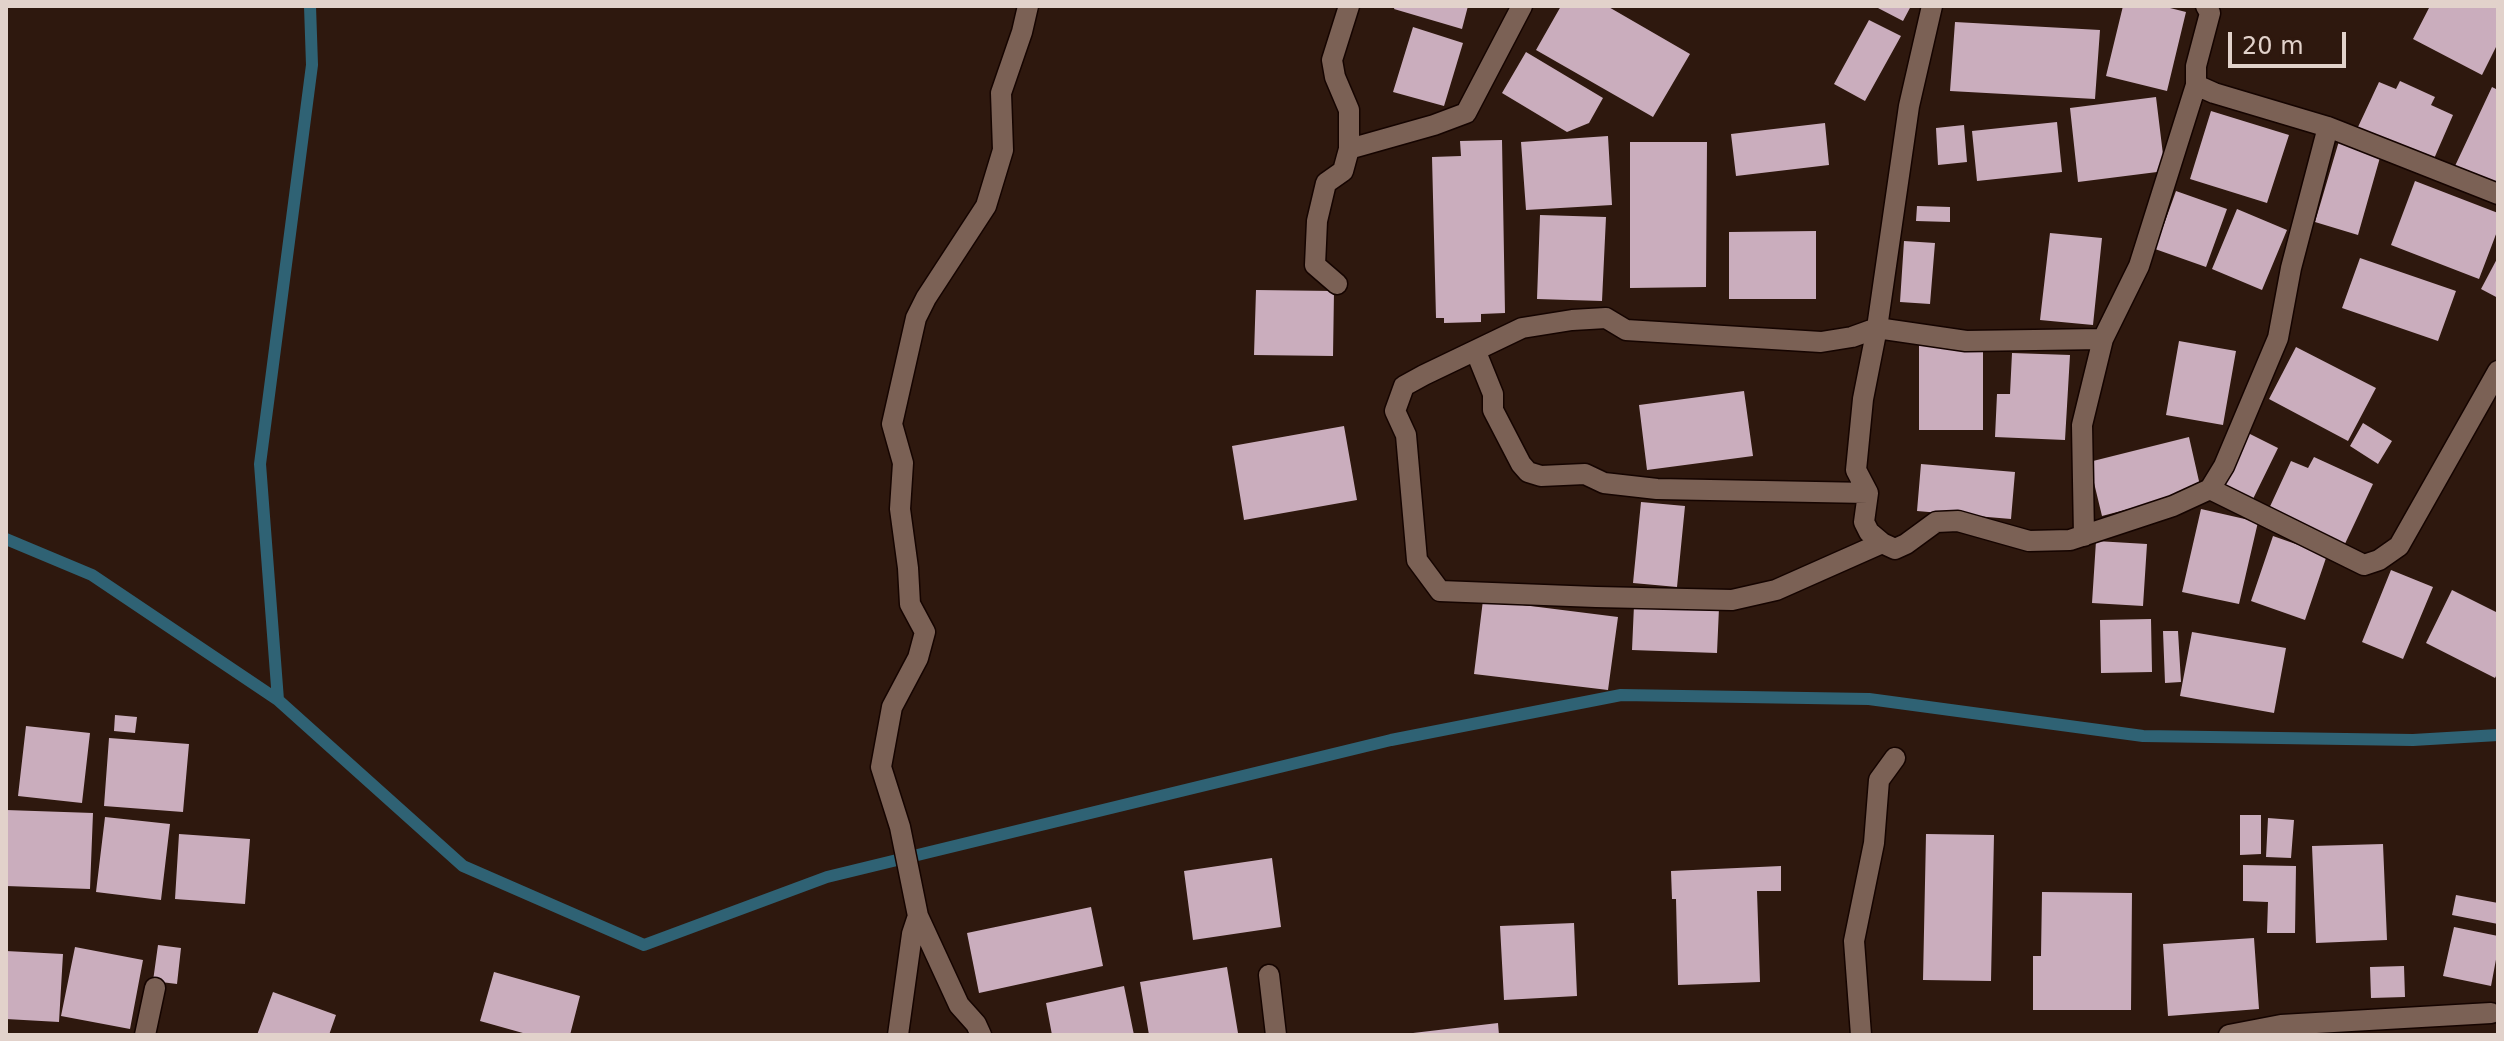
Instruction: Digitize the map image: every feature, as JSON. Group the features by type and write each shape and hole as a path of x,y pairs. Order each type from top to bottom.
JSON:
{"street":[{"path":"981,1035 976,1024 959,1005 918,916 900,827 881,767 892,707 918,658 925,632 910,604 900,509 903,463 892,424 916,318 986,206 1003,150 1001,93 1028,6"},
{"path":"1337,284 1315,265 1317,221 1326,183 1343,171 1349,149 1349,110 1335,77 1332,60 1349,6"},
{"path":"1349,149 1466,113 1522,6"},
{"path":"1932,6 1909,106 1877,328 1863,399 1856,470 1868,493 1864,522 1869,532 1895,549 1936,522 1958,521 2029,541 2070,540 2173,506 2210,489 2224,466 2278,338 2291,268 2328,127"},
{"path":"2084,536 2082,425 2103,339 2139,266 2196,85 2196,66 2210,13 2206,6"},
{"path":"2196,85 2328,127 2498,194"},
{"path":"1882,543 1776,590 1732,600 1440,591 1417,560 1406,435 1395,411 1404,386 1522,328 1572,320 1606,318 1626,330 1635,331 1821,342 1852,337 1877,328 1966,341 2103,339"},
{"path":"1476,352 1493,394 1493,410 1528,472 1541,476 1585,474 1604,483 1657,489 1868,493"},
{"path":"2210,489 2364,565 2379,560 2399,546 2498,371"},
{"path":"1861,1035 1854,941 1874,843 1879,780 1895,758"},
{"path":"898,1035 912,934 918,916"},
{"path":"1269,975 1276,1035"},
{"path":"145,1035 155,988"},
{"path":"2229,1035 2281,1025 2392,1026 2491,1013"}],"building":[{"path":"1395,6 1468,6 1462,29 1394,9"},
{"path":"1561,6 1607,6 1690,54 1653,117 1536,50"},
{"path":"1879,6 1911,6 1903,21"},
{"path":"2123,6 2162,6 2186,12 2167,91 2106,76"},
{"path":"2430,6 2498,6 2498,43 2482,75 2413,39"},
{"path":"1869,20 1901,36 1865,101 1834,84"},
{"path":"1955,22 2100,30 2095,99 1950,91"},
{"path":"1413,27 1463,43 1444,106 1393,92"},
{"path":"1526,52 1603,98 1589,123 1567,132 1502,93"},
{"path":"2400,81 2435,97 2431,105 2453,115 2433,161 2358,127 2379,82 2396,89"},
{"path":"2492,87 2498,90 2498,187 2455,166"},
{"path":"2156,97 2165,171 2078,182 2070,108"},
{"path":"2211,111 2289,135 2267,203 2190,179"},
{"path":"2057,122 2062,172 1977,181 1972,131"},
{"path":"1825,123 1829,165 1736,176 1731,134"},
{"path":"1964,125 1967,162 1938,165 1936,128"},
{"path":"1608,136 1612,205 1526,210 1521,142"},
{"path":"1502,140 1505,313 1481,314 1481,322 1444,323 1444,318 1436,318 1432,157 1461,156 1460,141"},
{"path":"2339,141 2381,154 2358,235 2315,222"},
{"path":"1630,142 1707,142 1706,287 1630,288"},
{"path":"2415,181 2498,213 2498,229 2479,279 2391,245"},
{"path":"2176,191 2227,209 2206,267 2155,249"},
{"path":"1917,206 1950,207 1950,222 1916,221"},
{"path":"2237,209 2287,230 2262,290 2212,269"},
{"path":"1540,215 1606,217 1602,301 1537,299"},
{"path":"1816,231 1816,299 1729,299 1729,232"},
{"path":"2050,233 2102,238 2093,325 2040,320"},
{"path":"1904,241 1935,243 1930,304 1900,302"},
{"path":"2498,257 2498,298 2481,289"},
{"path":"2360,258 2456,291 2438,341 2342,308"},
{"path":"1256,290 1334,291 1333,356 1254,355"},
{"path":"2179,341 2236,351 2223,425 2166,415"},
{"path":"1919,345 1983,345 1983,430 1919,430"},
{"path":"2296,347 2376,388 2348,441 2269,399"},
{"path":"2012,353 2070,355 2065,440 1995,437 1997,394 2010,394"},
{"path":"1744,391 1753,456 1647,470 1639,405"},
{"path":"2363,423 2392,441 2378,464 2350,446"},
{"path":"1344,426 1357,500 1244,520 1232,446"},
{"path":"2248,433 2278,448 2252,501 2221,487"},
{"path":"2189,437 2201,490 2102,516 2089,462"},
{"path":"2314,457 2373,484 2343,548 2267,513 2291,461 2308,468"},
{"path":"1921,464 2015,472 2011,519 1917,511"},
{"path":"1641,502 1685,506 1677,587 1633,583"},
{"path":"2201,509 2258,522 2239,604 2182,592"},
{"path":"2273,536 2327,555 2305,620 2251,601"},
{"path":"2096,541 2147,544 2143,606 2092,603"},
{"path":"2391,570 2433,587 2403,659 2362,642"},
{"path":"2452,590 2498,613 2498,672 2495,678 2426,643"},
{"path":"1483,600 1618,617 1608,690 1474,674"},
{"path":"1634,605 1719,608 1717,653 1632,650"},
{"path":"2151,619 2152,672 2101,673 2100,620"},
{"path":"2163,631 2178,631 2181,682 2165,683"},
{"path":"2192,632 2286,648 2274,713 2180,696"},
{"path":"115,715 137,717 135,733 114,731"},
{"path":"26,726 90,733 82,803 18,796"},
{"path":"109,738 189,744 183,812 104,806"},
{"path":"6,810 93,813 90,889 6,886"},
{"path":"2240,815 2261,815 2261,854 2240,855"},
{"path":"105,817 170,824 161,900 96,892"},
{"path":"2268,818 2294,820 2291,858 2266,857"},
{"path":"179,834 250,839 245,904 175,899"},
{"path":"1926,834 1994,835 1991,981 1923,980"},
{"path":"2383,844 2387,940 2316,943 2312,846"},
{"path":"1272,858 1281,927 1193,940 1184,871"},
{"path":"2243,865 2296,866 2295,933 2267,933 2268,902 2243,901"},
{"path":"1781,866 1781,891 1757,891 1760,982 1678,985 1676,899 1672,899 1671,871"},
{"path":"2042,892 2132,893 2131,1010 2033,1010 2033,956 2041,956"},
{"path":"2456,895 2498,903 2498,924 2452,915"},
{"path":"1091,907 1103,966 979,993 967,933"},
{"path":"1574,923 1577,996 1504,1000 1500,926"},
{"path":"2454,927 2498,936 2491,986 2443,976"},
{"path":"2254,938 2259,1009 2168,1016 2163,944"},
{"path":"158,945 181,948 177,984 153,981"},
{"path":"75,947 143,960 130,1029 61,1016"},
{"path":"6,951 63,954 59,1022 6,1019"},
{"path":"2404,966 2405,997 2371,998 2370,967"},
{"path":"1227,967 1238,1033 1149,1035 1140,982"},
{"path":"494,972 580,996 570,1035 530,1035 480,1021"},
{"path":"1124,986 1134,1035 1052,1035 1046,1003"},
{"path":"273,992 336,1015 329,1035 257,1035"},
{"path":"1498,1023 1499,1035 1413,1035 1413,1033"}],"waterway":[{"path":"278,700 260,464 312,65 310,6"},
{"path":"6,539 92,575 278,700 463,866 644,945 827,877 1391,740 1621,695 1869,699 2143,736 2413,740 2498,735"}]}
